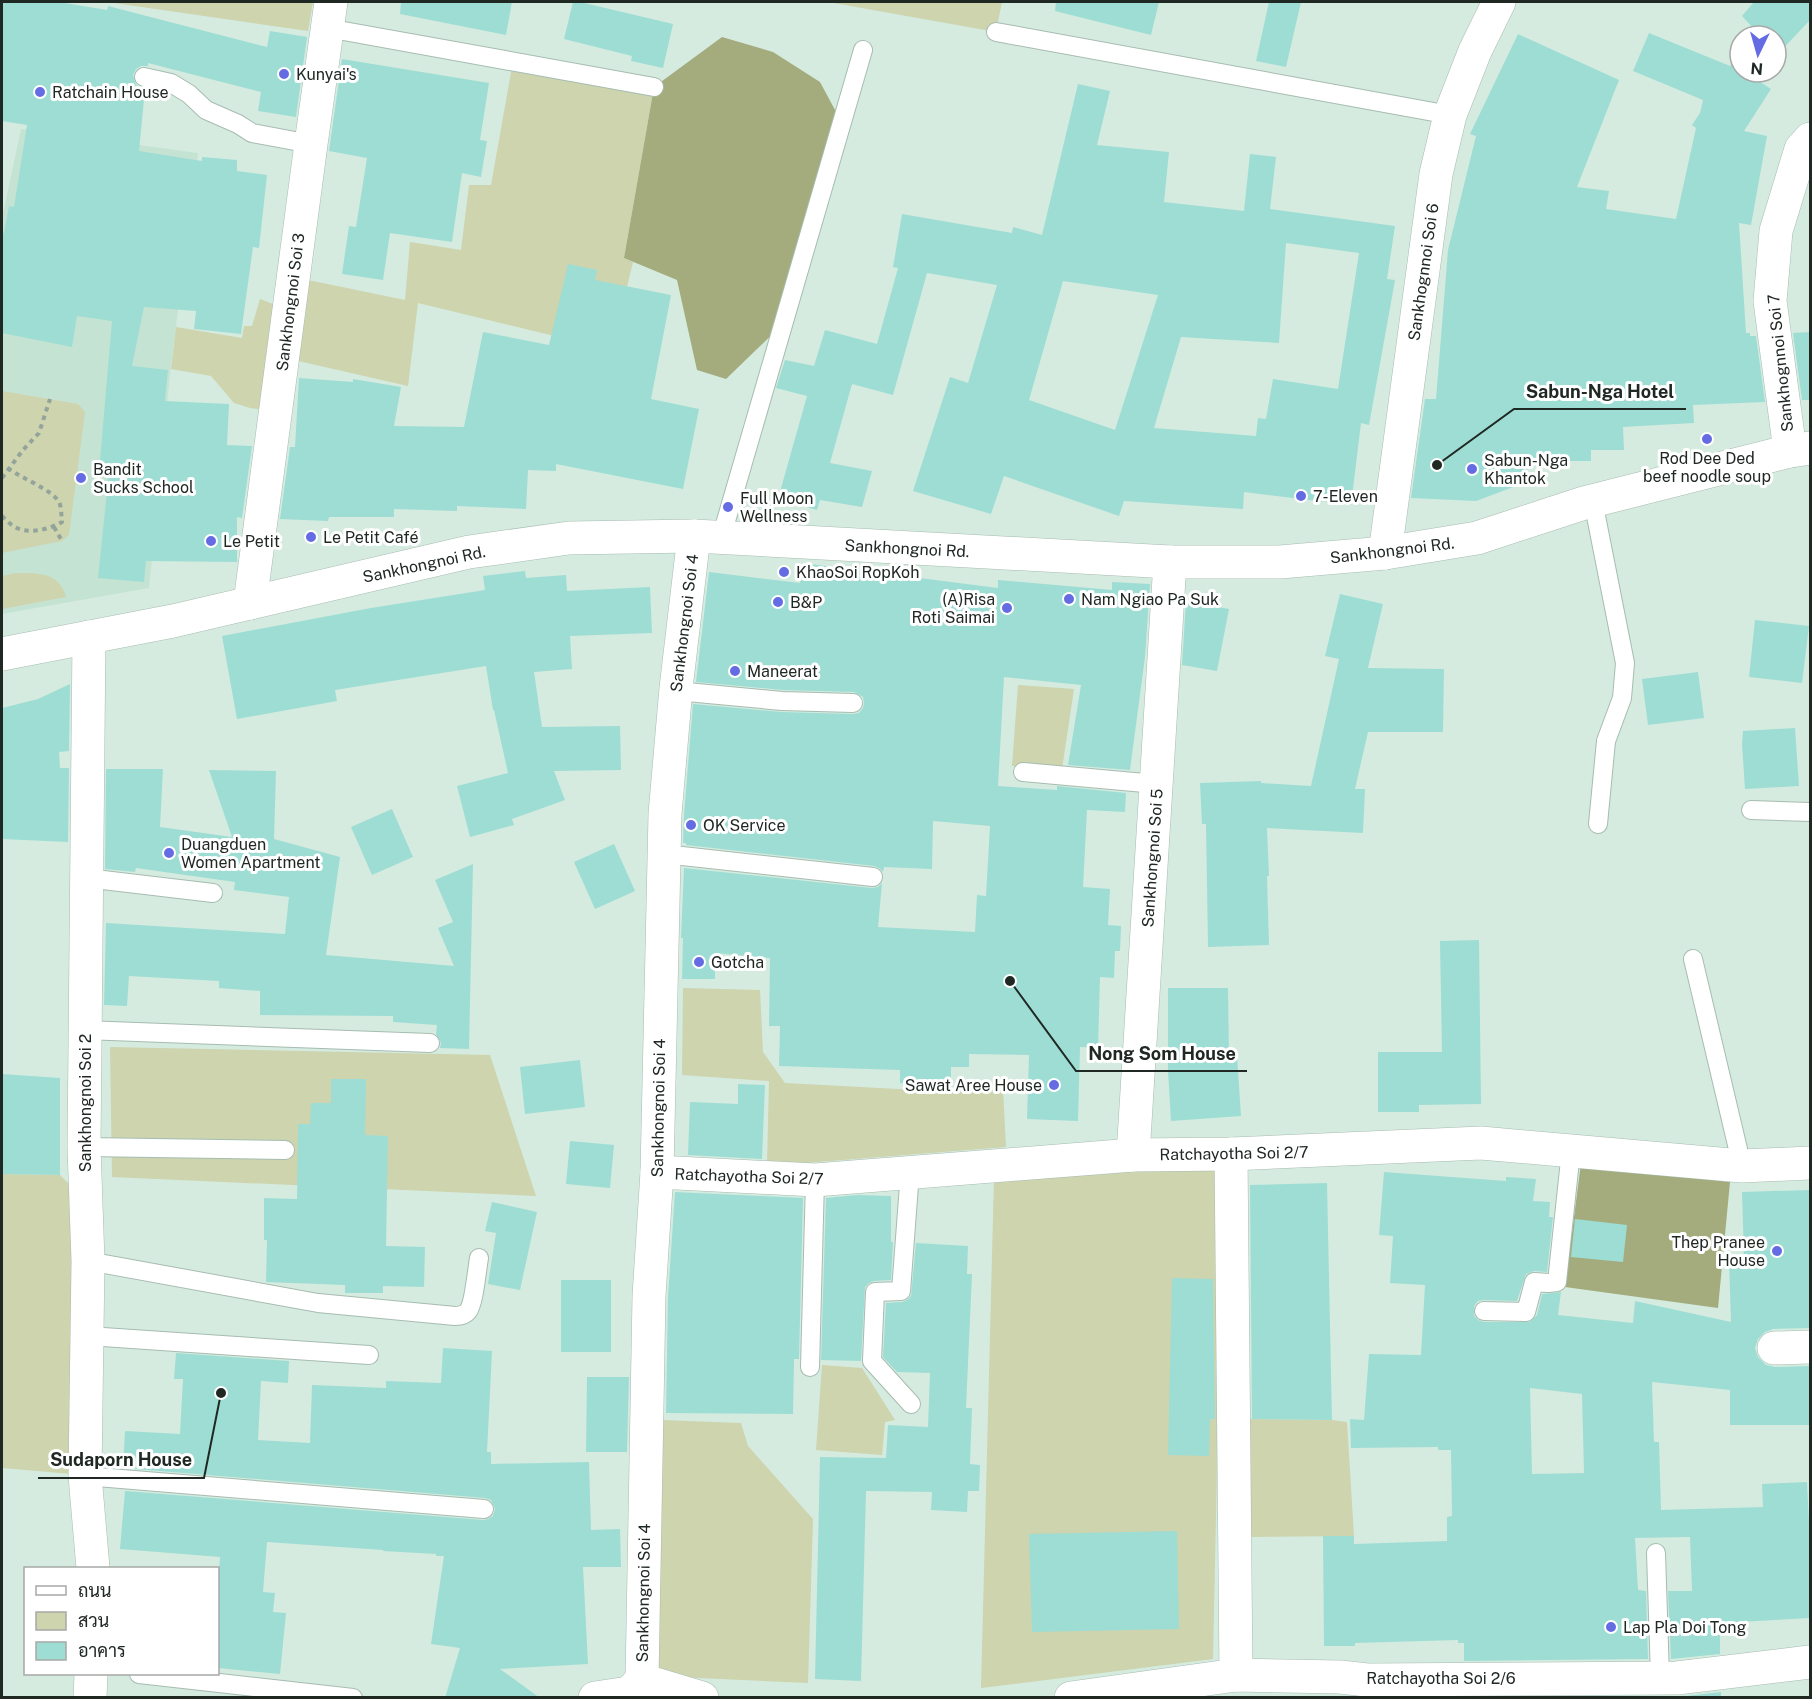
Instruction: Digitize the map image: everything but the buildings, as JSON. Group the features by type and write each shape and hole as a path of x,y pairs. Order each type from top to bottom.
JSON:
{"street":[{"name":"Sankhognnoi Soi 6","path":"1385,553 1436,174 1450,115 1475,51 1499,2"},
{"name":"Sankhongnoi Soi 3","path":"250,603 329,15"},
{"name":"Sankhognnoi Soi 7","path":"1800,449 1770,301 1776,231 1801,149 1810,139"},
{"name":"Sankhongnoi Rd.","path":"2,654 173,621 469,552 569,538 708,537 1170,562 1280,562 1385,553 1477,538 1593,501 1800,449"},
{"name":"Sankhongnoi Soi 4","path":"642,1680 649,1296 657,1172 665,814 676,691 708,537"},
{"name":"Sankhongnoi Soi 5","path":"1133,1155 1170,562"},
{"name":"Sankhongnoi Soi 2","path":"89,637 84,1030 84,1147 88,1261 85,1476 93,1567"},
{"name":"Ratchayotha Soi 2/7","path":"657,1172 815,1180 1133,1155 1231,1154 1481,1143 1742,1166 1810,1163"},
{"path":"1231,1154 1236,1675"},
{"path":"1774,1348 1810,1347"},
{"name":"Ratchayotha Soi 2/6","path":"1071,1698 1236,1675 1337,1687 1367,1680 1508,1688 1639,1684 1810,1662"},
{"path":"90,1698 91,1675"},
{"path":"596,1698 629,1693 642,1680 695,1697"}],"lane":[{"path":"329,15 654,87"},
{"path":"996,32 1450,115"},
{"path":"708,537 863,50"},
{"path":"144,77 171,83 189,94 206,110 252,133 311,144"},
{"path":"1593,501 1624,663 1622,698 1606,741 1598,824"},
{"path":"676,691 782,701 853,703"},
{"path":"1023,772 1156,784"},
{"path":"1751,810 1810,812"},
{"path":"664,854 873,877"},
{"path":"86,878 213,893"},
{"path":"1693,959 1742,1166"},
{"path":"84,1030 430,1043"},
{"path":"84,1147 285,1150"},
{"path":"1484,1311 1526,1312 1534,1282 1557,1282 1571,1151"},
{"path":"910,1172 901,1291 875,1292 872,1361 911,1404"},
{"path":"810,1367 815,1180"},
{"path":"88,1261 318,1303 455,1316 468,1311 471,1304 479,1258"},
{"path":"88,1336 369,1355"},
{"path":"85,1476 484,1509"},
{"path":"1639,1684 1656,1553"},
{"path":"148,1675 353,1698"}],"path":[{"path":"2,478 39,433 50,399"},
{"path":"2,516 14,527 29,531 54,527 62,522 61,505 54,495 9,469"},
{"path":"54,527 62,541"}],"shaded area":[{"name":"Bandit Sucks School","path":"21,129 198,153 171,365 149,588 2,614 2,218"}],"green space":[{"path":"107,2 313,2 308,31"},
{"path":"828,2 1002,2 996,32"},
{"path":"722,37 773,52 820,82 842,123 784,323 726,379 697,370 677,280 624,258 654,87"},
{"path":"513,61 654,87 624,258 633,262 612,350 418,303 408,386 294,360 308,280 405,300 410,242 461,250 469,185 491,185"},
{"path":"260,299 278,306 268,410 234,403 211,376 171,369 176,327 242,338 244,326 252,326"},
{"path":"2,391 78,404 85,412 69,535 62,541 2,553"},
{"path":"33,573 53,578 63,589 66,597 2,609 2,576"},
{"path":"1018,685 1074,689 1062,769 1012,766"},
{"path":"683,988 760,990 763,1052 785,1083 955,1092 1003,1089 1006,1147 767,1166 769,1081 682,1075"},
{"path":"110,1047 490,1055 536,1196 112,1177"},
{"path":"1581,1163 1730,1182 1718,1308 1565,1287"},
{"path":"1215,1167 1221,1279 1213,1659 981,1688 994,1178"},
{"path":"2,1174 60,1175 76,1191 72,1474 2,1468"},
{"path":"822,1365 862,1368 895,1420 885,1422 882,1455 816,1450"},
{"path":"1247,1419 1347,1422 1354,1536 1251,1537"},
{"path":"661,1420 741,1423 748,1446 813,1519 808,1683 655,1676"}],"place":[{"name":"Kunyai's","path":"284,74"},
{"name":"Ratchain House","path":"40,92"},
{"name":"Rod Dee Ded beef noodle soup","path":"1707,439"},
{"name":"Sabun-Nga Hotel","path":"1437,465"},
{"name":"Sabun-Nga Khantok","path":"1472,469"},
{"name":"Bandit Sucks School","path":"81,478"},
{"name":"7-Eleven","path":"1301,496"},
{"name":"Full Moon Wellness","path":"728,507"},
{"name":"Le Petit Café","path":"311,537"},
{"name":"Le Petit","path":"211,541"},
{"name":"KhaoSoi RopKoh","path":"784,572"},
{"name":"Nam Ngiao Pa Suk","path":"1069,599"},
{"name":"B&P","path":"778,602"},
{"name":"(A)Risa Roti Saimai","path":"1007,608"},
{"name":"Maneerat","path":"735,671"},
{"name":"OK Service","path":"691,825"},
{"name":"Duangduen Women Apartment","path":"169,853"},
{"name":"Gotcha","path":"699,962"},
{"name":"Nong Som House","path":"1010,981"},
{"name":"Sawat Aree House","path":"1054,1085"},
{"name":"Thep Pranee House","path":"1777,1251"},
{"name":"Sudaporn House","path":"221,1393"},
{"name":"Lap Pla Doi Tong","path":"1611,1627"}]}
